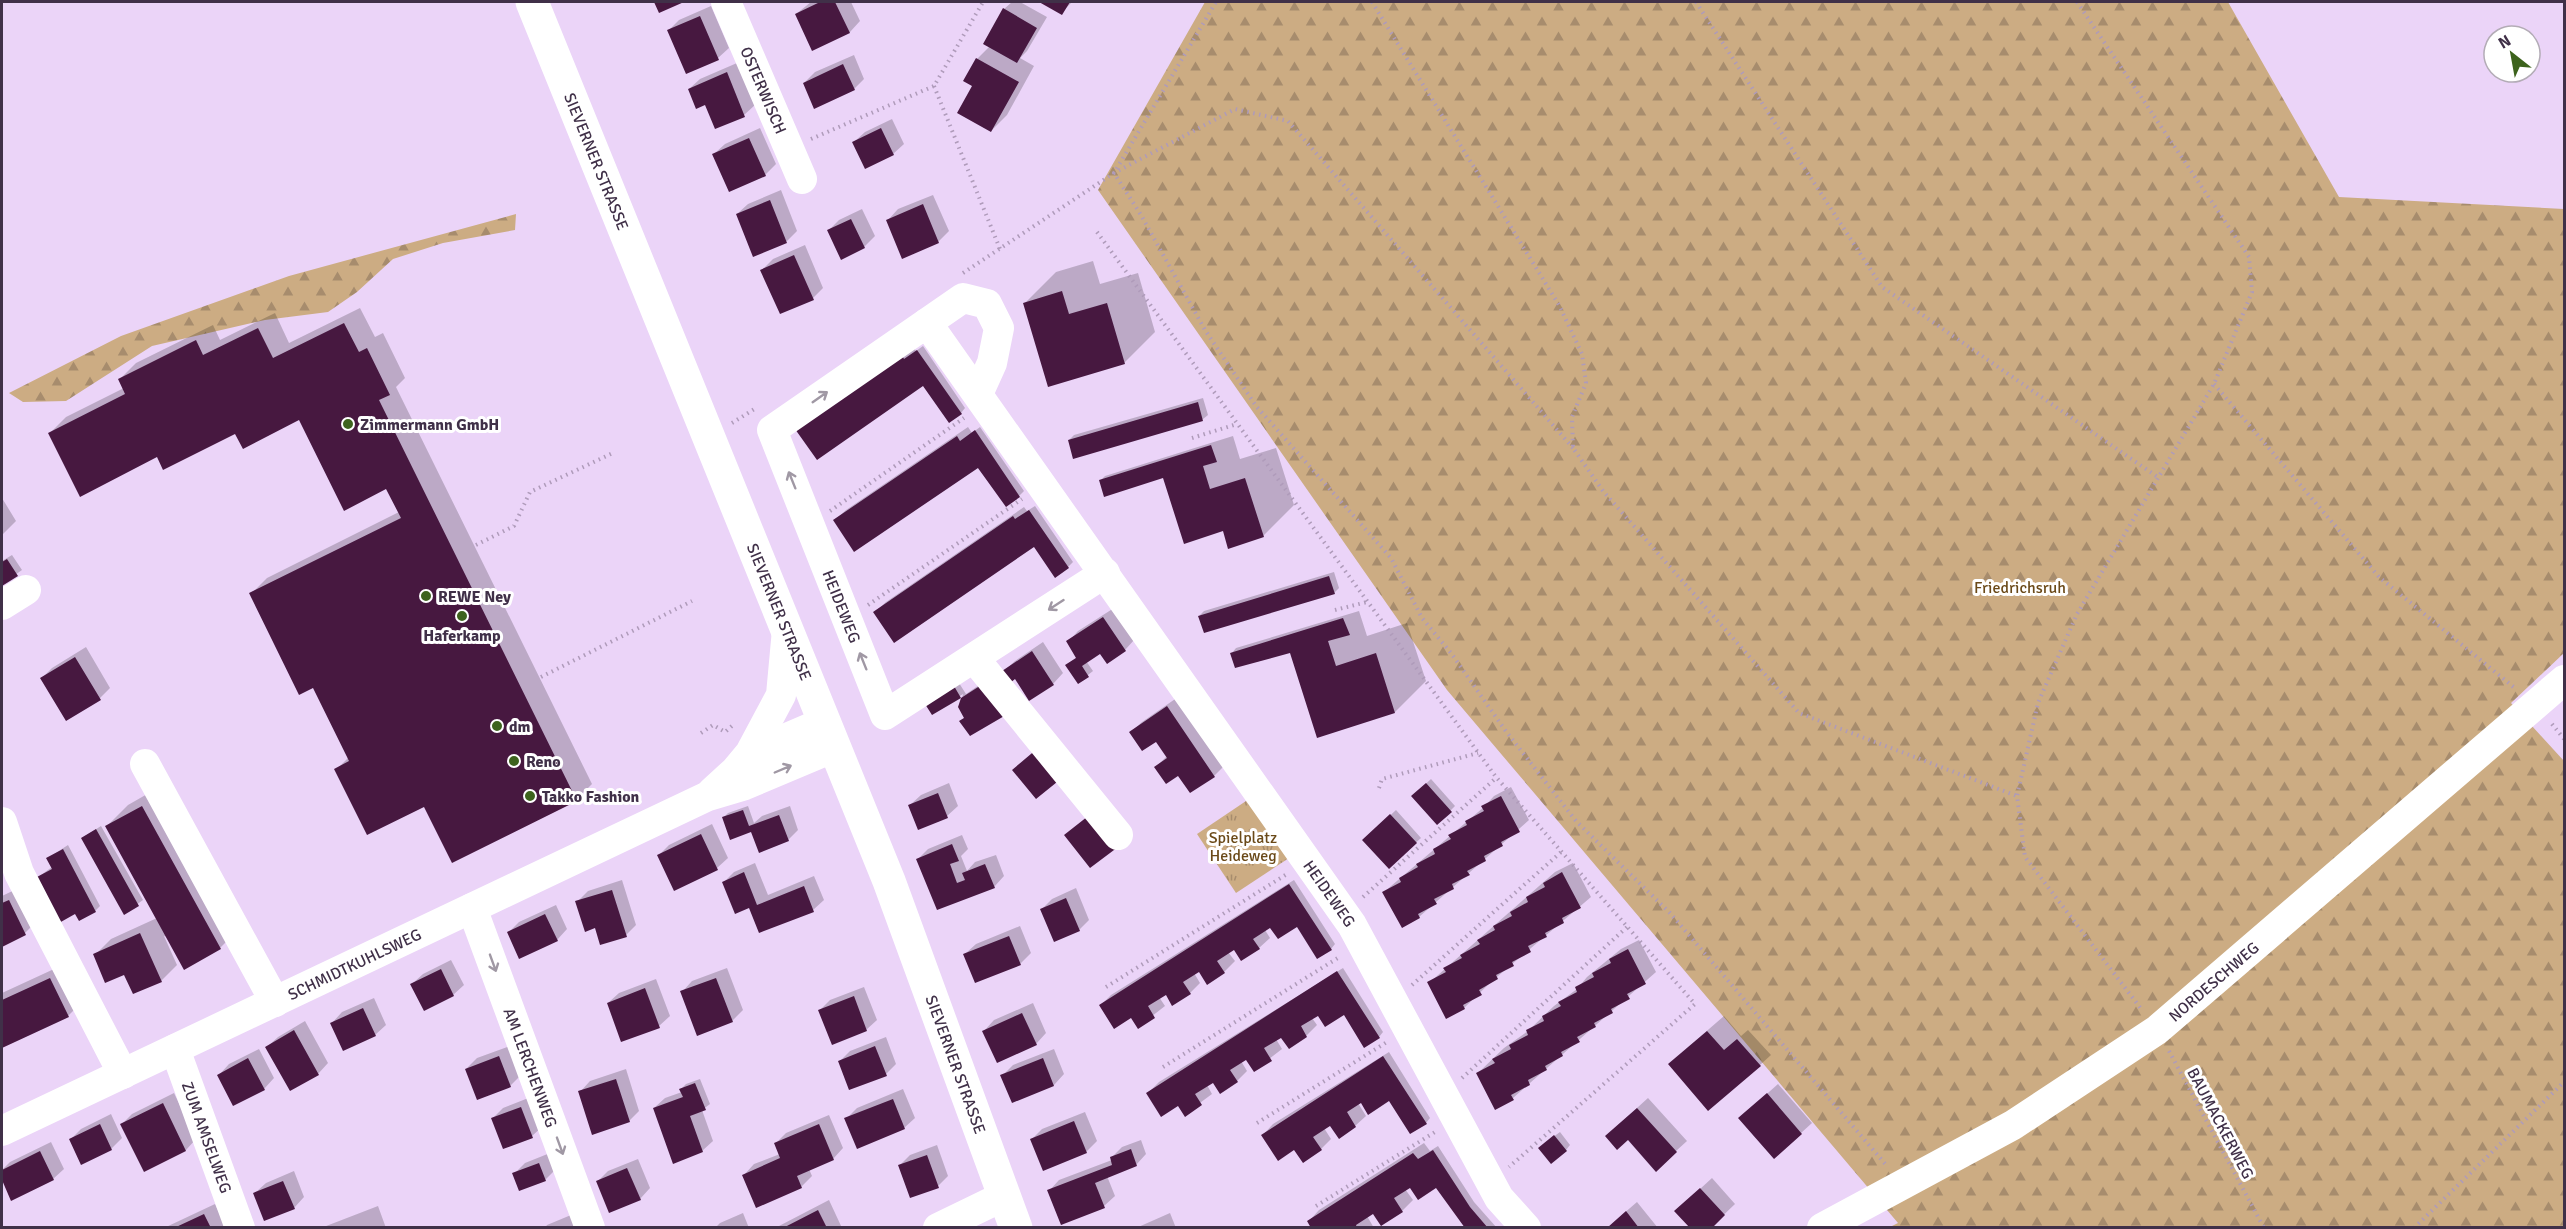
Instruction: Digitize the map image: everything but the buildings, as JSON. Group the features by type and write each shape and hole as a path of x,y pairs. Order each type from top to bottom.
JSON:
{"main road":[{"name":"SIEVERNER STRASSE","path":"532,2 900,911 1016,1227"}],"street":[{"name":"OSTERWISCH","path":"726,2 802,179"},
{"name":"HEIDEWEG","path":"981,399 992,363 999,328 987,304 963,298 772,430 885,715 1105,573"},
{"name":"HEIDEWEG","path":"927,323 1344,913 1498,1198 1526,1227"},
{"name":"SCHMIDTKUHLSWEG","path":"735,771 760,736 781,695 787,630"},
{"path":"974,658 1118,835"},
{"name":"NORDESCHWEG","path":"1822,1227 2013,1125 2157,1030 2565,680"},
{"name":"SCHMIDTKUHLSWEG","path":"708,796 735,771 775,743 830,734"},
{"name":"SCHMIDTKUHLSWEG","path":"2,1131 708,796 745,785 830,734"},
{"path":"145,764 275,1002"},
{"path":"2,822 19,873 123,1074"},
{"name":"AM LERCHENWEG","path":"472,908 590,1227"},
{"name":"ZUM AMSELWEG","path":"175,1049 240,1227"},
{"path":"938,1227 1004,1196"}],"path":[{"path":"788,148 934,86 982,2"},
{"path":"1114,173 1216,2"},
{"path":"1372,2 1559,305 1582,354 1586,383 1572,417 1573,448"},
{"path":"1696,2 1882,287 2159,478"},
{"path":"959,276 1114,173 1235,109 1288,121 1573,448 1603,491 1798,714 2017,796 2038,703 2077,614 2214,384 2252,291 2249,257 2077,2"},
{"path":"934,86 1000,249"},
{"path":"1114,173 1141,215 1204,330 1256,406 1391,558 1422,618 1451,653 1526,757 1576,821 1670,913 1904,1185"},
{"path":"1097,232 1496,777 1695,1004 1491,1184"},
{"path":"2214,384 2379,577 2536,705"},
{"path":"810,526 981,399"},
{"path":"709,438 759,406"},
{"path":"1192,438 1237,424"},
{"path":"476,545 514,526 530,492 615,452"},
{"path":"847,619 1042,485"},
{"path":"541,677 692,601"},
{"path":"1335,610 1366,602"},
{"path":"1379,788 1382,779 1478,753"},
{"path":"1344,913 1496,777"},
{"name":"BAUMACKERWEG","path":"2017,796 2025,857 2157,1030 2264,1227"},
{"path":"1393,1001 1561,852"},
{"path":"1106,987 1308,861"},
{"path":"1316,1206 1450,1107 1627,927"},
{"path":"1163,1067 1362,943"},
{"path":"1257,1123 1408,1028"},
{"path":"2414,1227 2565,1082"}],"green space":[{"name":"Friedrichsruh","path":"1205,2 2228,2 2339,197 2564,209 2564,653 2511,703 2564,761 2564,1227 1890,1227 1898,1223 1447,690 1098,190"},
{"path":"516,214 515,230 443,243 393,259 357,292 328,312 265,320 152,346 66,401 23,402 9,393 121,336 289,276"},
{"name":"Spielplatz Heideweg","path":"1249,799 1289,858 1236,893 1197,834"}],"place":[{"name":"Zimmermann GmbH","path":"348,424"},
{"name":"REWE Ney","path":"426,596"},
{"name":"Haferkamp","path":"462,616"},
{"name":"dm","path":"497,726"},
{"name":"Reno","path":"514,761"},
{"name":"Takko Fashion","path":"530,796"}]}
